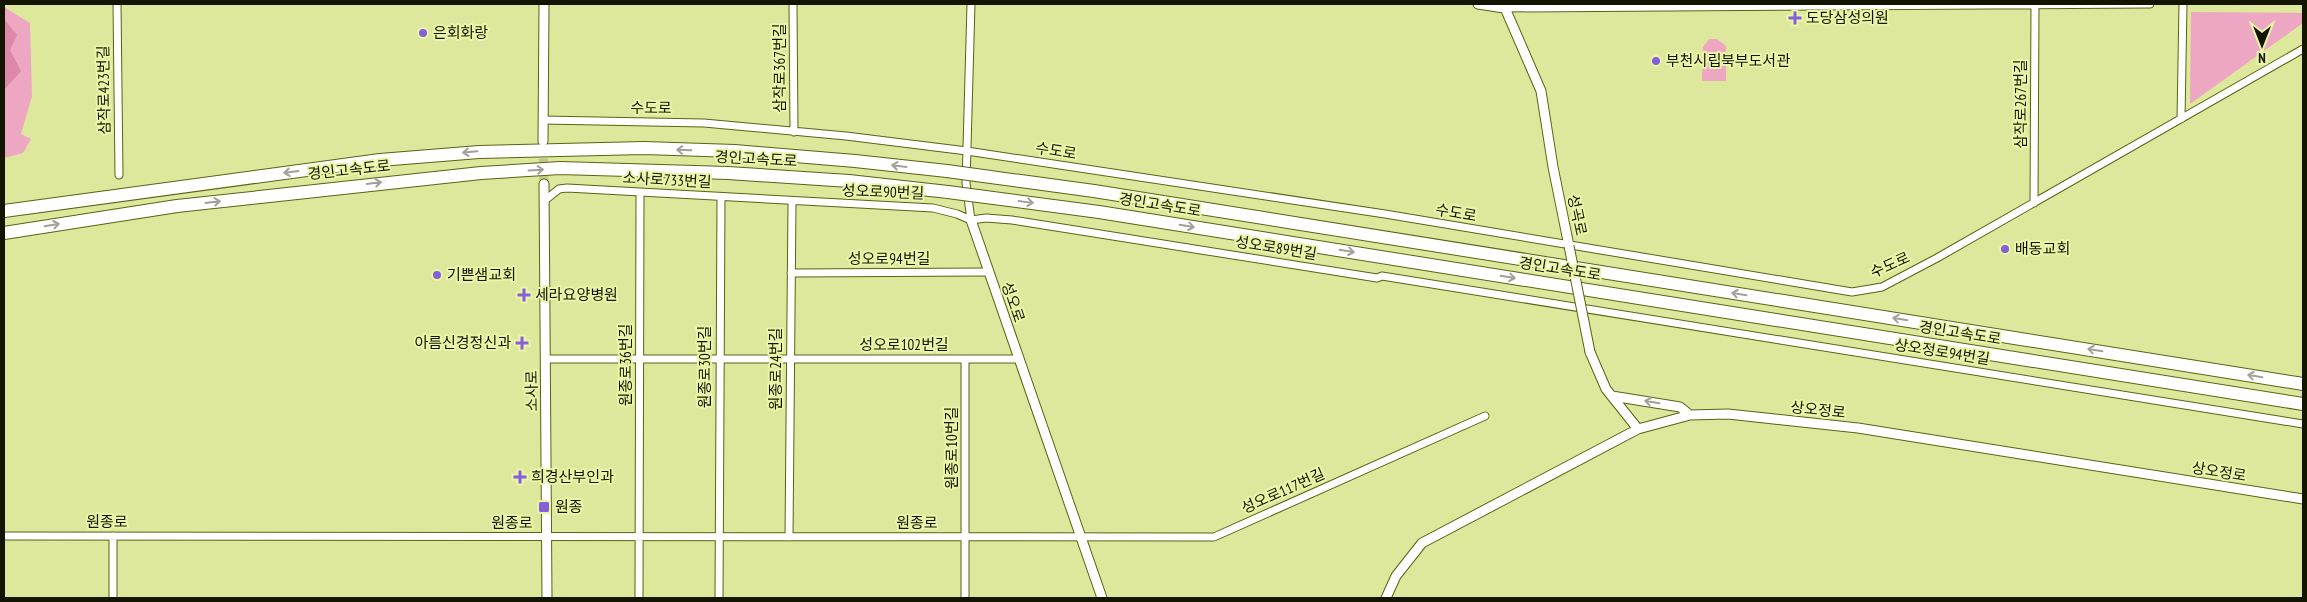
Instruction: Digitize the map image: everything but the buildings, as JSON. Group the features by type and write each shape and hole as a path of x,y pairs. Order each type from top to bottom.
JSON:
{"highway":[{"name":"경인고속도로","path":"4,212 380,160 479,152 644,148 735,152 854,161 947,171 1104,192 2303,384"},
{"name":"경인고속도로","path":"4,233 177,206 463,174 560,168 728,173 849,180 1099,212 2303,404"}],"street":[{"name":"삼작로423번길","path":"117,4 119,175"},
{"path":"543,141 544,4"},
{"name":"삼작로367번길","path":"793,4 794,132"},
{"name":"성오로","path":"972,4 967,151 967,198 971,220 1102,598"},
{"path":"1478,4 1501,6 2150,4"},
{"name":"삼작로267번길","path":"2034,203 2035,4"},
{"path":"2181,119 2183,4"},
{"name":"성곡로","path":"1501,6 1541,91 1553,167 1590,352 1606,389 1638,429"},
{"name":"수도로","path":"543,120 704,123 967,151 1386,214 1852,292 1882,287 2034,203 2303,49"},
{"name":"소사로","path":"544,184 547,598"},
{"name":"소사로733번길","path":"544,201 559,189 567,188 792,202"},
{"name":"원종로36번길","path":"639,598 640,193"},
{"name":"원종로30번길","path":"718,598 718,359 721,198"},
{"name":"성오로90번길","path":"792,202 933,208 957,214 971,220"},
{"name":"원종로24번길","path":"789,537 792,202"},
{"name":"성오로89번길","path":"971,220 986,218 1012,220 1577,307"},
{"name":"성오로94번길","path":"791,273 988,272"},
{"name":"상오정로94번길","path":"1577,307 2303,424"},
{"name":"원종로10번길","path":"965,598 966,358"},
{"name":"성오로102번길","path":"545,359 1018,358"},
{"path":"1612,396 1680,407 1690,415"},
{"name":"상오정로","path":"1386,598 1396,576 1422,543 1638,429 1690,415 1728,414 1858,428 2303,499"},
{"name":"성오로117번길","path":"1080,537 1214,537 1485,416"},
{"name":"원종로","path":"4,536 1080,537"},
{"path":"113,536 113,598"}],"shaded area":[{"path":"4,7 30,23 32,96 21,134 31,139 23,153 4,158"},
{"path":"2191,12 2303,13 2303,23 2190,104"},
{"path":"4,19 17,35 10,50 21,71 4,90"},
{"path":"1709,39 1717,39 1726,46 1726,81 1702,81 1703,47"}],"tunnel":[{"path":"543,145 544,184"}],"place":[{"name":"도당삼성의원","path":"1795,18"},
{"name":"은회화랑","path":"423,33"},
{"name":"부천시립북부도서관","path":"1656,61"},
{"name":"배동교회","path":"2005,249"},
{"name":"기쁜샘교회","path":"437,275"},
{"name":"세라요양병원","path":"524,295"},
{"name":"아름신경정신과","path":"522,343"},
{"name":"희경산부인과","path":"520,477"},
{"name":"원종","path":"544,507"}]}
